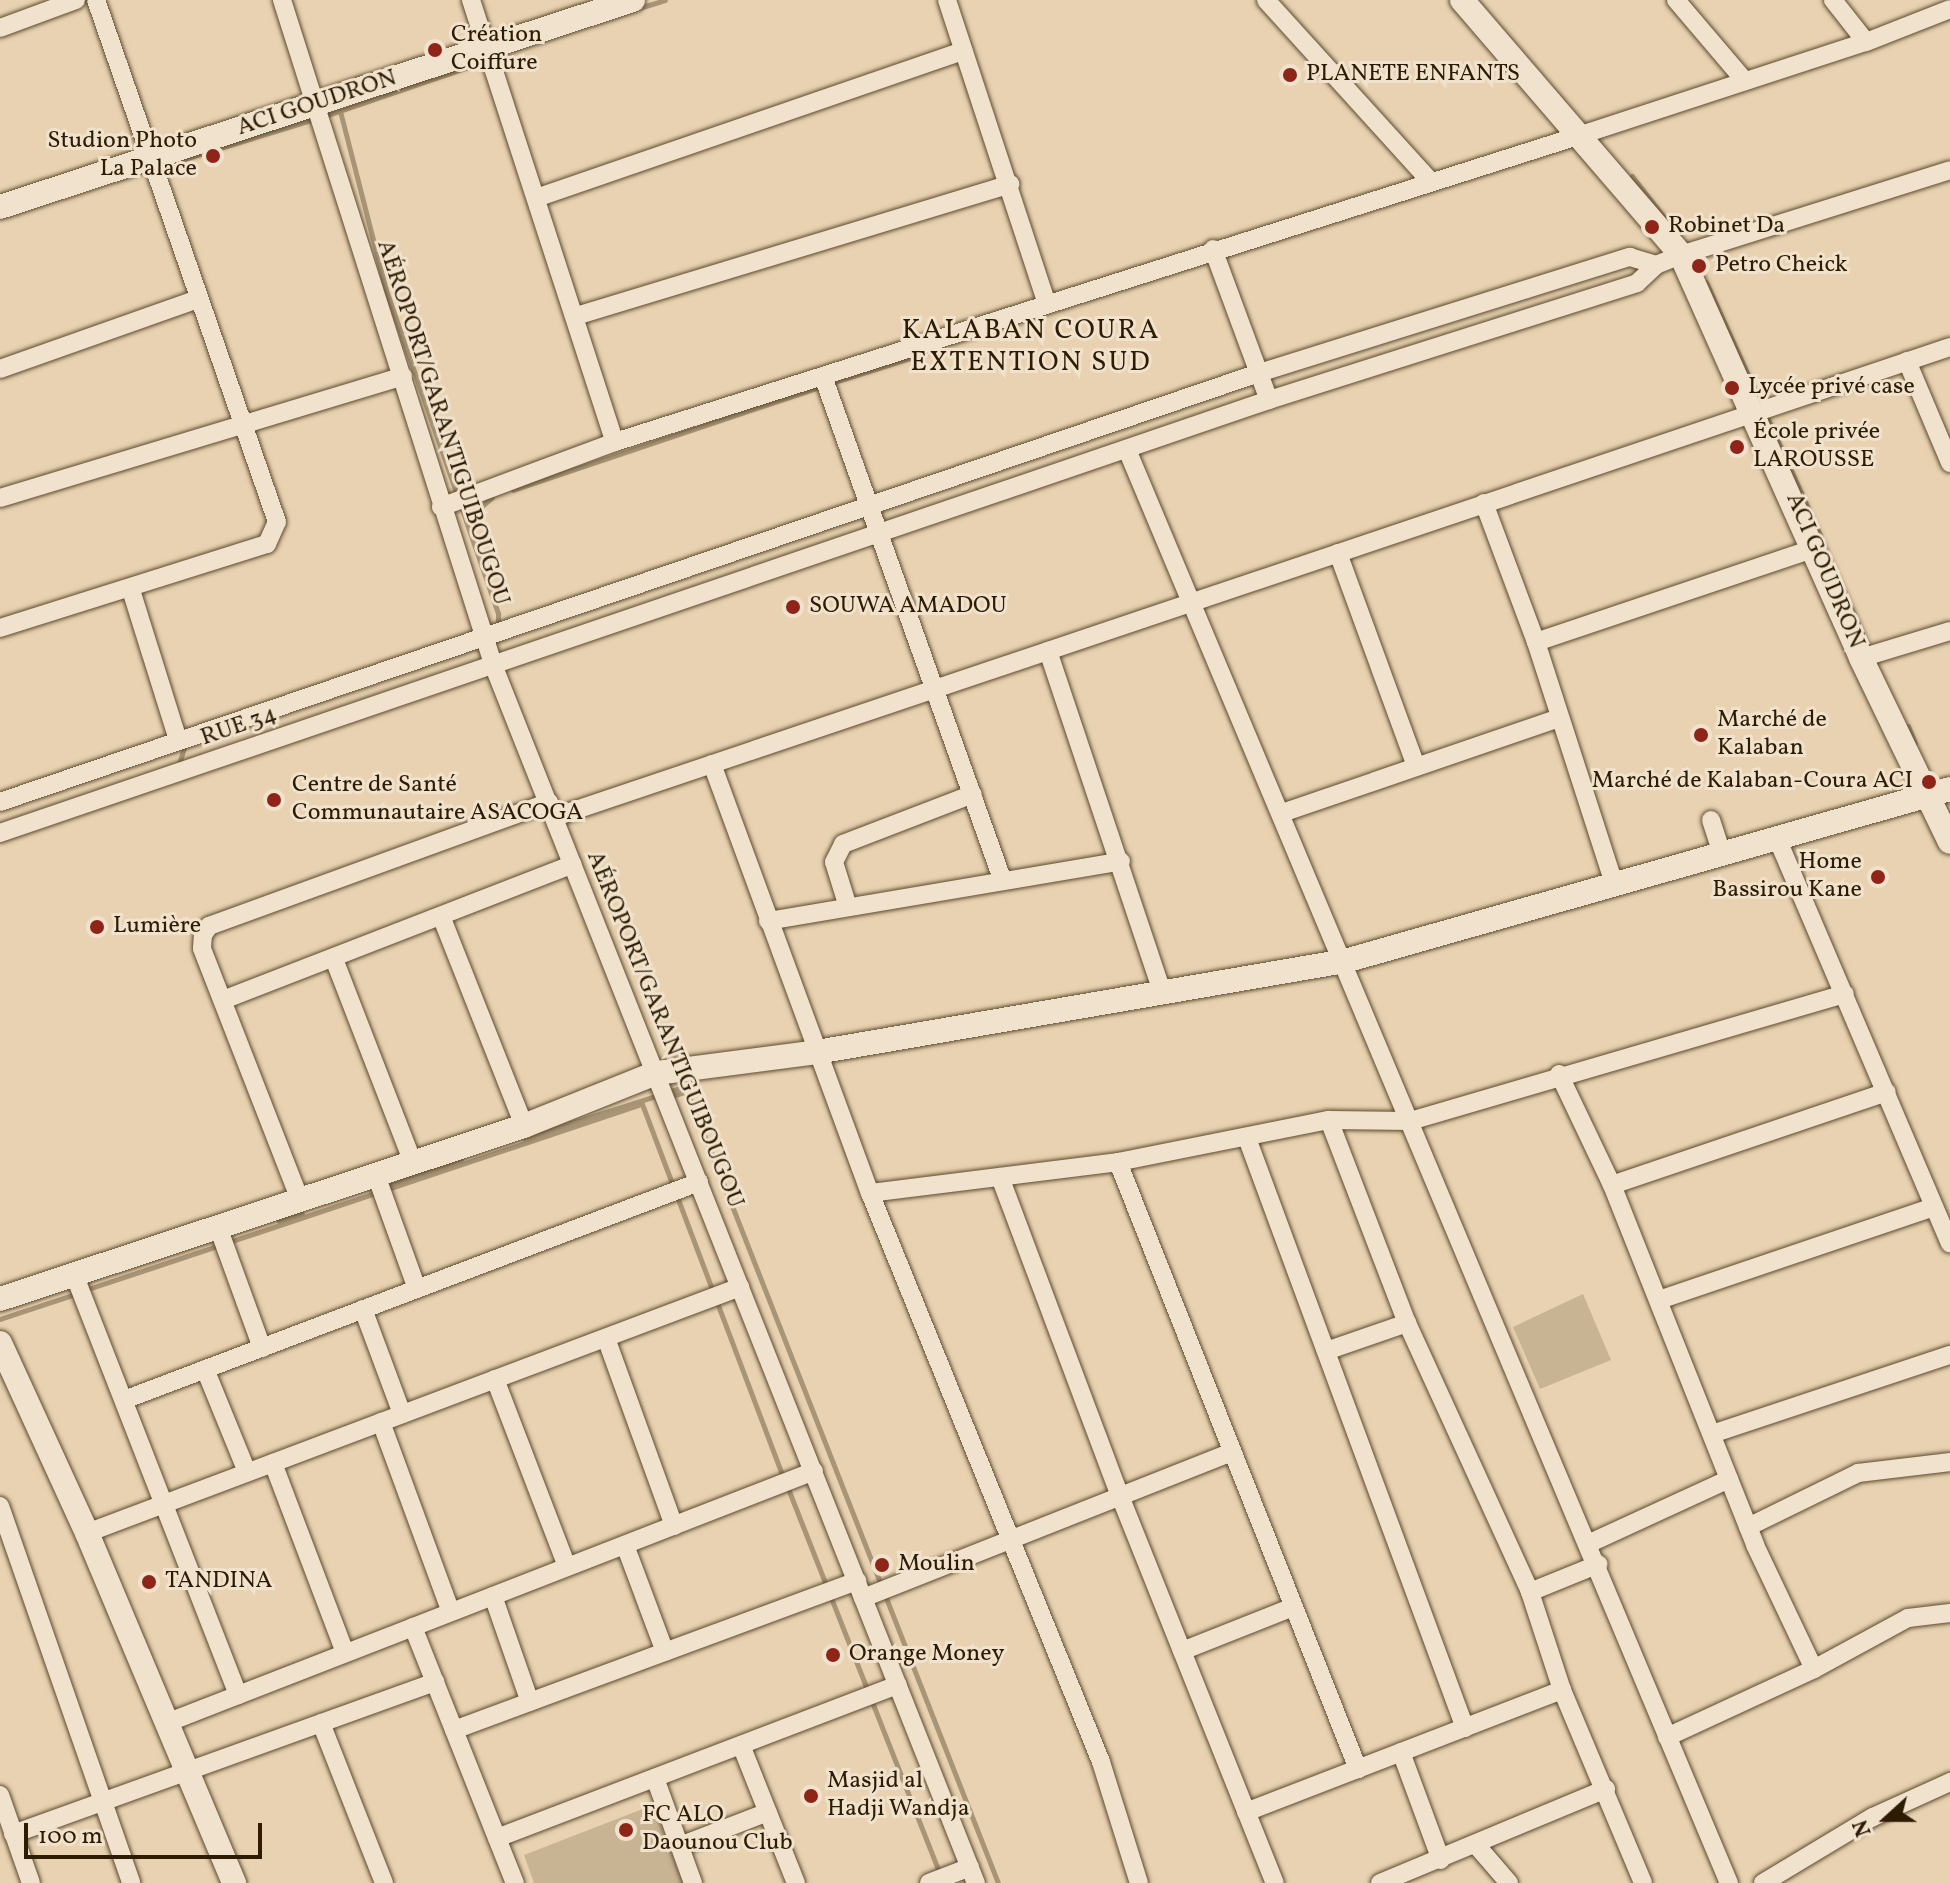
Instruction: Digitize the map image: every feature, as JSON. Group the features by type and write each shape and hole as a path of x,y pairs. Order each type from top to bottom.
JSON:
{"street":[{"path":"0,28 76,0"},
{"path":"0,628 131,590 267,544 275,533 277,522 96,0"},
{"name":"AÉROPORT/GARANTIGUIBOUGOU","path":"282,0 494,667 973,1875"},
{"path":"471,0 539,197 615,442"},
{"name":"ACI GOUDRON","path":"0,207 633,0"},
{"path":"947,0 1047,304"},
{"path":"1266,0 1431,182"},
{"name":"ACI GOUDRON","path":"1462,0 1681,255 1815,548 1861,658 1940,792 1950,842"},
{"path":"1676,0 1745,81"},
{"path":"1833,0 1866,42"},
{"path":"441,507 615,442 824,379 1213,249 1578,136 1866,42 1950,9"},
{"path":"539,197 964,51"},
{"name":"RUE 34","path":"0,833 880,537 1269,400 1637,283 1656,265 1681,255 1950,170"},
{"path":"576,316 1010,184"},
{"path":"1213,249 1269,400"},
{"name":"RUE 34","path":"0,802 178,740 485,640 1259,373 1630,257 1656,265"},
{"path":"0,369 198,299"},
{"path":"300,1200 202,948 209,926 552,810 712,764 1950,347"},
{"path":"1907,361 1950,463"},
{"path":"0,498 240,422 403,376"},
{"path":"824,379 1002,879"},
{"path":"1128,452 1345,961 1506,1358 1599,1564 1729,1883"},
{"path":"1484,503 1536,642 1614,884"},
{"path":"1536,642 1815,548"},
{"path":"1338,553 1416,766"},
{"path":"131,590 178,740"},
{"path":"1861,658 1950,631"},
{"path":"1048,651 1121,861 1162,992"},
{"path":"1282,813 1559,718"},
{"path":"712,764 870,1193 1101,1762 1139,1883"},
{"path":"0,1299 79,1286 222,1237 300,1200 380,1186 413,1163 524,1126 656,1073 817,1052 1345,961 1940,792"},
{"path":"848,907 834,862 843,844 973,794"},
{"path":"1711,820 1722,853"},
{"path":"1777,838 1950,1244"},
{"path":"768,921 1121,861"},
{"path":"223,1000 573,864"},
{"path":"441,916 524,1126"},
{"path":"334,959 413,1163"},
{"path":"870,1193 1118,1162 1329,1120 1410,1121 1559,1074 1845,994"},
{"path":"1559,1074 1612,1185 1748,1527 1814,1669"},
{"path":"1612,1185 1887,1092"},
{"path":"1329,1120 1407,1323 1530,1592 1562,1690 1643,1883"},
{"path":"1247,1138 1465,1728"},
{"path":"1118,1162 1358,1769"},
{"path":"1000,1177 1120,1496 1275,1883"},
{"path":"124,1400 699,1182"},
{"path":"380,1186 417,1289"},
{"path":"1659,1300 1934,1207"},
{"path":"222,1237 262,1348"},
{"path":"79,1286 238,1695"},
{"path":"87,1533 740,1287"},
{"path":"363,1309 402,1414"},
{"path":"1326,1351 1407,1323"},
{"path":"606,1338 674,1526"},
{"path":"0,1343 169,1722 234,1883"},
{"path":"1712,1434 1950,1355"},
{"path":"205,1369 247,1472"},
{"path":"495,1379 567,1567"},
{"path":"381,1422 451,1612"},
{"path":"454,1730 665,1652 1012,1539 1232,1452"},
{"path":"1748,1527 1858,1473 1950,1462"},
{"path":"273,1463 345,1653"},
{"path":"169,1722 814,1471"},
{"path":"1590,1543 1729,1479"},
{"path":"0,1506 131,1883"},
{"path":"625,1545 665,1652"},
{"path":"1530,1592 1599,1564"},
{"path":"493,1596 530,1702"},
{"path":"1182,1651 1293,1607"},
{"path":"1667,1737 1814,1669 1908,1618 1950,1613"},
{"path":"413,1627 515,1883"},
{"path":"0,1855 16,1842 103,1802 435,1682"},
{"path":"497,1838 898,1685"},
{"path":"1246,1812 1562,1690"},
{"path":"321,1723 384,1883"},
{"path":"741,1745 796,1883"},
{"path":"1401,1752 1441,1860"},
{"path":"655,1778 693,1883"},
{"path":"1763,1883 1873,1817 1950,1782"},
{"path":"1380,1883 1477,1846 1606,1789"},
{"path":"0,1795 31,1883"},
{"path":"680,1846 768,1812"},
{"path":"1477,1846 1509,1883"},
{"path":"929,1883 973,1875"}],"shaded area":[{"path":"1583,1294 1611,1360 1540,1389 1513,1327"},
{"name":"FC ALO Daounou Club","path":"653,1805 683,1883 534,1883 524,1855"}],"waterway":[{"path":"639,8 665,0"},
{"path":"325,116 486,61"},
{"path":"340,111 386,290 498,614 498,626"},
{"path":"184,159 315,119"},
{"path":"1632,176 1673,229"},
{"path":"1706,282 1824,543"},
{"path":"831,383 913,357"},
{"path":"513,490 822,386"},
{"path":"467,519 492,497"},
{"path":"1908,726 1915,743"},
{"path":"179,764 185,744"},
{"path":"668,1092 683,1087"},
{"path":"675,1095 684,1092 690,1099 998,1883"},
{"path":"524,1138 659,1095"},
{"path":"229,1242 642,1104 783,1477"},
{"path":"388,1186 461,1159"},
{"path":"279,1221 302,1214"},
{"path":"85,1290 220,1245"},
{"path":"0,1319 75,1294"},
{"path":"787,1486 940,1875"}],"place":[{"name":"Création Coiffure","path":"435,50"},
{"name":"PLANETE ENFANTS","path":"1290,75"},
{"name":"Studion Photo La Palace","path":"213,156"},
{"name":"Robinet Da","path":"1652,227"},
{"name":"Petro Cheick","path":"1699,266"},
{"name":"Lycée privé case","path":"1732,388"},
{"name":"École privée LAROUSSE","path":"1737,447"},
{"name":"SOUWA AMADOU","path":"793,607"},
{"name":"Marché de Kalaban","path":"1701,735"},
{"name":"Marché de Kalaban-Coura ACI","path":"1929,782"},
{"name":"Centre de Santé Communautaire ASACOGA","path":"274,800"},
{"name":"Home Bassirou Kane","path":"1878,877"},
{"name":"Lumière","path":"97,927"},
{"name":"Moulin","path":"882,1565"},
{"name":"TANDINA","path":"149,1582"},
{"name":"Orange Money","path":"833,1655"},
{"name":"Masjid al Hadji Wandja","path":"811,1796"},
{"name":"FC ALO Daounou Club","path":"626,1830"}],"district":[{"name":"KALABAN COURA EXTENTION SUD","path":"1031,347"}]}
